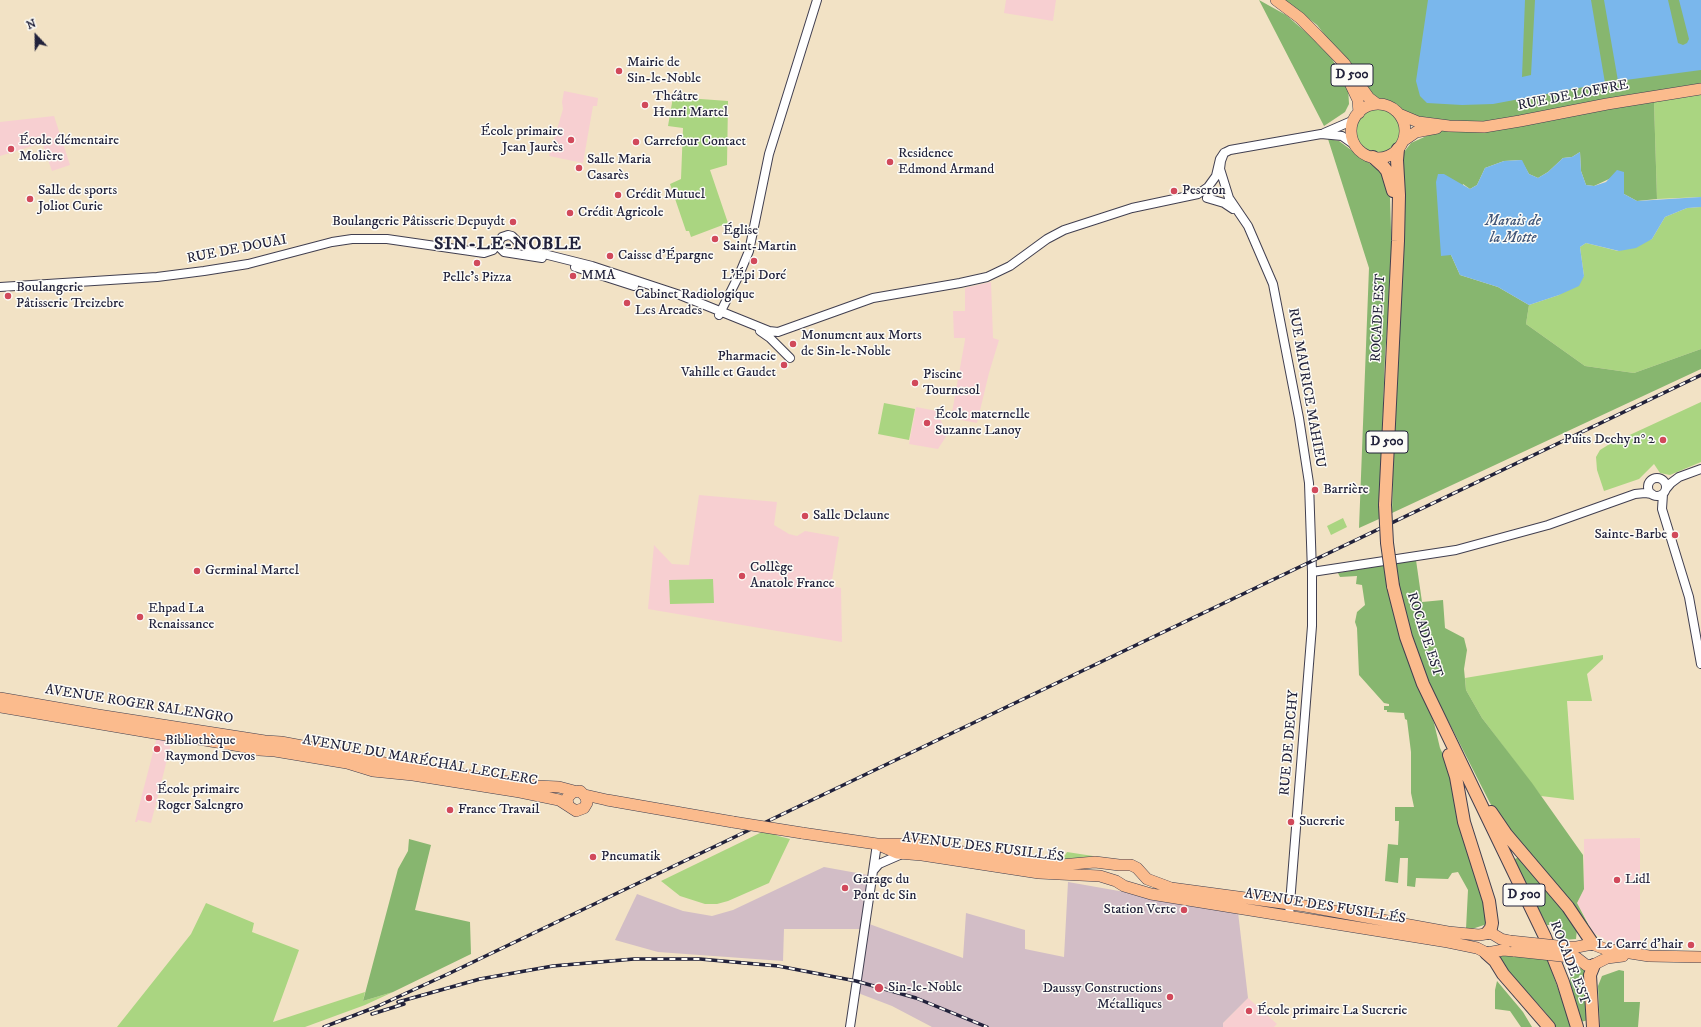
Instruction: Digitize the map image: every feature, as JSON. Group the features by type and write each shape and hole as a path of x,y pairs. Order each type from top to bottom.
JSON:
{"highway":[{"name":"D 500","path":"1399,220 1396,160 1400,145"},
{"name":"D 500","path":"1373,157 1384,166 1388,173 1399,220"},
{"name":"ROCADE EST","path":"1399,220 1385,505 1387,543 1393,586 1413,659 1461,766 1551,953 1577,1027"},
{"path":"1434,708 1439,729 1453,767 1464,822 1489,901 1492,923 1485,934"},
{"path":"1461,766 1475,785 1501,827 1568,907 1596,945"},
{"path":"1484,951 1495,961 1503,974 1549,1027"},
{"path":"1593,1027 1590,975 1597,964"}],"main road":[{"name":"D 500","path":"1276,0 1304,22 1326,44 1344,63 1368,98 1377,104"},
{"name":"D 500","path":"1326,44 1353,87 1358,100 1356,116"},
{"name":"RUE DE LOFFRE","path":"1398,114 1418,122 1450,126 1479,127 1503,124 1603,104 1701,89"},
{"path":"1377,104 1388,106 1398,114 1405,128 1400,145 1386,156 1373,157 1364,154 1356,146 1351,133 1356,116 1366,107 1377,104"},
{"name":"RUE DE LOFFRE","path":"1400,145 1418,131 1450,126"},
{"name":"AVENUE ROGER SALENGRO","path":"0,698 98,715 273,741"},
{"name":"AVENUE ROGER SALENGRO","path":"0,707 266,751"},
{"name":"AVENUE DU MARÉCHAL LECLERC","path":"273,741 342,753 365,760 574,791"},
{"name":"AVENUE DU MARÉCHAL LECLERC","path":"266,751 353,764 373,770 520,792 560,800 568,805"},
{"path":"574,791 580,791 586,800 582,810 572,810 568,805 568,797 574,791"},
{"path":"586,800 607,800 734,822 877,844"},
{"name":"AVENUE DES FUSILLÉS","path":"877,844 891,851 1043,873 1100,876 1151,894 1448,942 1484,951 1503,950 1512,946"},
{"name":"AVENUE DES FUSILLÉS","path":"877,844 913,844 1042,864 1095,862 1125,866"},
{"path":"1125,866 1133,866 1139,872 1138,882 1134,886 1125,885 1118,874 1125,866"},
{"name":"AVENUE DES FUSILLÉS","path":"1139,872 1149,880 1171,888 1290,904 1440,931 1485,934 1492,933 1512,946"},
{"path":"1484,951 1479,942 1485,934"},
{"path":"1596,945 1602,954 1597,964"},
{"path":"1569,952 1576,947 1596,945 1643,956"},
{"path":"1512,946 1569,952 1587,965 1597,964 1612,957 1701,957"}],"street":[{"path":"720,314 739,275 748,251 769,154 817,0"},
{"path":"1322,134 1356,116"},
{"path":"720,314 769,331 778,332 873,298 960,284 987,277 1010,266 1047,239 1064,230 1132,208 1202,192 1216,176 1219,161 1224,153 1234,149 1322,134 1340,135 1356,146"},
{"path":"1183,197 1199,197 1215,200 1225,197 1227,189 1220,169 1224,153"},
{"path":"1209,185 1218,181 1227,189"},
{"path":"1209,185 1208,194 1215,200"},
{"name":"RUE MAURICE MAHIEU","path":"1227,189 1230,202 1248,226 1271,279 1288,357 1308,471 1312,572"},
{"name":"RUE MAURICE MAHIEU","path":"1215,200 1229,206 1241,217"},
{"path":"516,239 516,248 514,251 507,253 500,248 499,242 502,237 507,235 511,236 516,239 524,246 536,252 587,265 680,295 766,334 790,358"},
{"name":"RUE DE DOUAI","path":"0,287 157,277 248,264 332,242 352,239 387,240 492,255 507,253 547,259 720,314"},
{"name":"RUE DE DOUAI","path":"478,252 491,251 499,242"},
{"path":"780,348 779,344 781,336 788,329"},
{"path":"1635,494 1645,493 1658,496 1665,492 1673,481 1701,469"},
{"path":"1312,572 1462,549 1548,525 1635,494 1648,486 1652,480 1659,478 1665,482 1662,509 1689,597 1701,664"},
{"path":"1648,486 1652,494"},
{"name":"RUE DE DECHY","path":"1289,916 1311,654 1312,572"},
{"path":"850,1027 855,984 877,844"},
{"path":"872,873 875,867 879,864 907,853"}],"shaded area":[{"path":"1006,0 1056,0 1053,21 1004,13"},
{"name":"École primaire Jean Jaurès","path":"564,91 598,98 597,106 593,106 583,163 549,156 563,109 562,102"},
{"name":"École élémentaire Molière","path":"54,116 70,165 52,171 42,143 0,156 0,122"},
{"path":"991,282 993,338 999,340 989,373 977,423 951,418 965,340 965,338 954,338 953,311 965,311 965,288"},
{"name":"École maternelle Suzanne Lanoy","path":"916,407 937,411 947,435 938,449 909,444"},
{"name":"Collège Anatole France","path":"699,495 777,502 774,525 789,534 797,536 805,531 839,537 831,586 841,588 842,642 648,609 654,545 672,564 689,565"},
{"name":"École primaire Roger Salengro","path":"157,737 172,740 151,823 138,820 135,822"},
{"path":"1640,838 1640,946 1611,943 1594,933 1577,903 1584,889 1584,839"},
{"path":"824,867 868,875 861,921 963,958 966,913 1025,930 1025,949 1064,957 1068,882 1238,912 1248,998 1223,1023 1223,1027 932,1027 892,1006 858,993 866,929 784,929 783,961 658,952 615,940 637,894 683,911 712,916 733,910"},
{"name":"École primaire La Sucrerie","path":"1248,998 1277,1024 1274,1027 1223,1027 1223,1023"}],"green space":[{"path":"1259,0 1286,15 1315,40 1332,59 1348,86 1349,104 1345,112 1324,126"},
{"path":"1285,0 1701,0 1701,95 1654,102 1657,199 1637,201 1624,194 1624,172 1594,186 1586,185 1581,171 1580,152 1572,157 1563,158 1548,172 1538,178 1529,174 1521,160 1504,161 1485,168 1477,185 1470,189 1463,184 1451,255 1460,275 1498,287 1529,305 1526,324 1585,366 1634,373 1701,349 1701,369 1392,513 1401,156 1411,143 1431,134 1406,112 1375,98 1317,25"},
{"path":"1701,95 1701,197 1657,199 1654,102"},
{"path":"673,97 728,101 727,165 710,170 728,223 691,237 689,231 686,231 670,184 681,179 683,128 668,126"},
{"path":"1374,109 1382,109 1394,115 1400,127 1400,135 1394,147 1382,153 1374,153 1362,147 1356,135 1356,127 1362,115"},
{"path":"1328,139 1339,141 1381,172 1390,198 1392,262 1385,355 1379,519 1359,528 1369,268"},
{"path":"1701,207 1701,349 1634,373 1585,366 1526,324 1529,305 1559,295 1584,276 1580,247 1586,243 1618,251 1652,239 1665,217 1687,208"},
{"path":"1701,402 1701,462 1670,475 1660,473 1654,464 1639,479 1604,491 1597,470 1596,457 1600,450"},
{"path":"884,403 915,409 909,440 878,434"},
{"path":"1343,518 1347,527 1331,535 1327,526"},
{"path":"1416,560 1422,602 1443,600 1445,628 1464,638 1467,650 1464,669 1466,690 1482,718 1532,783 1583,855 1584,889 1577,903 1588,924 1583,926 1505,828 1490,803 1430,685 1413,641 1400,594 1395,563"},
{"path":"1384,565 1393,612 1434,723 1440,748 1451,771 1486,902 1487,924 1469,930 1466,929 1468,890 1458,872 1452,873 1448,879 1416,878 1415,887 1407,886 1408,858 1400,858 1398,883 1385,881 1388,844 1398,845 1399,821 1395,821 1395,807 1414,807 1411,793 1411,752 1407,720 1405,719 1404,713 1387,712 1387,710 1384,710 1384,706 1389,706 1389,704 1384,703 1359,675 1357,628 1355,622 1357,612 1365,605 1362,585 1356,584 1357,576 1340,577 1338,573"},
{"path":"713,579 714,603 670,604 669,580"},
{"path":"1603,655 1603,659 1587,674 1592,701 1567,701 1574,800 1541,796 1482,718 1466,690 1465,678"},
{"path":"762,832 773,833 790,839 769,883 728,901 717,904 705,904 680,896 661,881"},
{"path":"409,839 431,845 415,910 470,922 471,954 393,992 363,1001 398,869 408,851"},
{"path":"1067,852 1107,858 1071,861 1031,858 1034,856 1062,860"},
{"path":"1521,856 1562,905 1577,929 1576,939 1563,940 1556,925 1547,925 1513,860"},
{"path":"206,903 254,923 252,932 299,950 273,1022 365,992 363,1001 393,992 365,1005 305,1027 117,1027 191,934"},
{"path":"1502,955 1547,958 1566,1011 1570,1027 1555,1027 1546,1013 1528,993 1524,991 1500,962 1499,958"},
{"path":"1571,963 1585,971 1589,1020 1580,1022 1570,985"},
{"path":"1619,970 1624,971 1624,1002 1640,1002 1638,1027 1600,1027 1598,986 1602,976"},
{"path":"1497,981 1523,1012 1532,1027 1521,1027 1510,1011 1495,1009 1495,990"}],"water":[{"path":"1428,0 1525,0 1522,77 1531,75 1535,0 1591,0 1605,83 1493,104 1462,105 1427,103 1420,96 1416,81"},
{"path":"1604,0 1668,0 1678,43 1683,45 1687,43 1689,39 1679,0 1701,0 1701,70 1618,81"},
{"name":"Marais de la Motte","path":"1580,152 1581,171 1586,185 1594,186 1606,182 1617,170 1624,172 1624,194 1637,201 1701,197 1701,207 1687,208 1665,217 1652,239 1636,248 1619,251 1586,243 1580,247 1584,276 1579,286 1559,295 1529,305 1498,287 1460,275 1451,255 1441,256 1436,182 1438,174 1444,174 1470,189 1477,185 1485,168 1504,161 1522,160 1529,174 1538,178 1548,172 1563,158 1572,157"}],"railway":[{"path":"324,1027 376,1007 448,974 1701,375"},
{"path":"398,1002 480,979 553,966 634,959 700,959 778,966 856,981 916,998 987,1027"},
{"path":"372,1014 404,1004"}],"place":[{"name":"Mairie de Sin-le-Noble","path":"619,71"},
{"name":"Théâtre Henri Martel","path":"645,105"},
{"name":"École primaire Jean Jaurès","path":"571,140"},
{"name":"Carrefour Contact","path":"636,142"},
{"name":"École élémentaire Molière","path":"11,149"},
{"name":"Residence Edmond Armand","path":"890,162"},
{"name":"Salle Maria Casarès","path":"579,168"},
{"name":"Pescron","path":"1174,191"},
{"name":"Crédit Mutuel","path":"618,195"},
{"name":"Salle de sports Joliot Curie","path":"30,199"},
{"name":"Crédit Agricole","path":"570,213"},
{"name":"Boulangerie Pâtisserie Depuydt","path":"513,222"},
{"name":"Église Saint-Martin","path":"715,239"},
{"name":"Caisse d'Épargne","path":"610,256"},
{"name":"L'Épi Doré","path":"754,261"},
{"name":"Pelle's Pizza","path":"477,263"},
{"name":"MMA","path":"573,276"},
{"name":"Boulangerie Pâtisserie Treizebre","path":"8,296"},
{"name":"Cabinet Radiologique Les Arcades","path":"627,303"},
{"name":"Monument aux Morts de Sin-le-Noble","path":"793,344"},
{"name":"Pharmacie Vahille et Gaudet","path":"784,365"},
{"name":"Piscine Tournesol","path":"915,383"},
{"name":"École maternelle Suzanne Lanoy","path":"927,423"},
{"name":"Puits Dechy n° 2","path":"1663,440"},
{"name":"Barrière","path":"1315,490"},
{"name":"Salle Delaune","path":"805,516"},
{"name":"Sainte-Barbe","path":"1675,535"},
{"name":"Germinal Martel","path":"197,571"},
{"name":"Collège Anatole France","path":"742,576"},
{"name":"Ehpad La Renaissance","path":"140,617"},
{"name":"Bibliothèque Raymond Devos","path":"157,749"},
{"name":"École primaire Roger Salengro","path":"149,798"},
{"name":"France Travail","path":"450,810"},
{"name":"Sucrerie","path":"1291,822"},
{"name":"Pneumatik","path":"593,857"},
{"name":"Lidl","path":"1617,880"},
{"name":"Garage du Pont de Sin","path":"845,888"},
{"name":"Station Verte","path":"1184,910"},
{"name":"Le Carré d'hair","path":"1691,945"},
{"name":"Sin-le-Noble","path":"879,988"},
{"name":"Daussy Constructions Métalliques","path":"1170,997"},
{"name":"École primaire La Sucrerie","path":"1249,1011"}],"district":[{"name":"SIN-LE-NOBLE","path":"508,245"}]}
